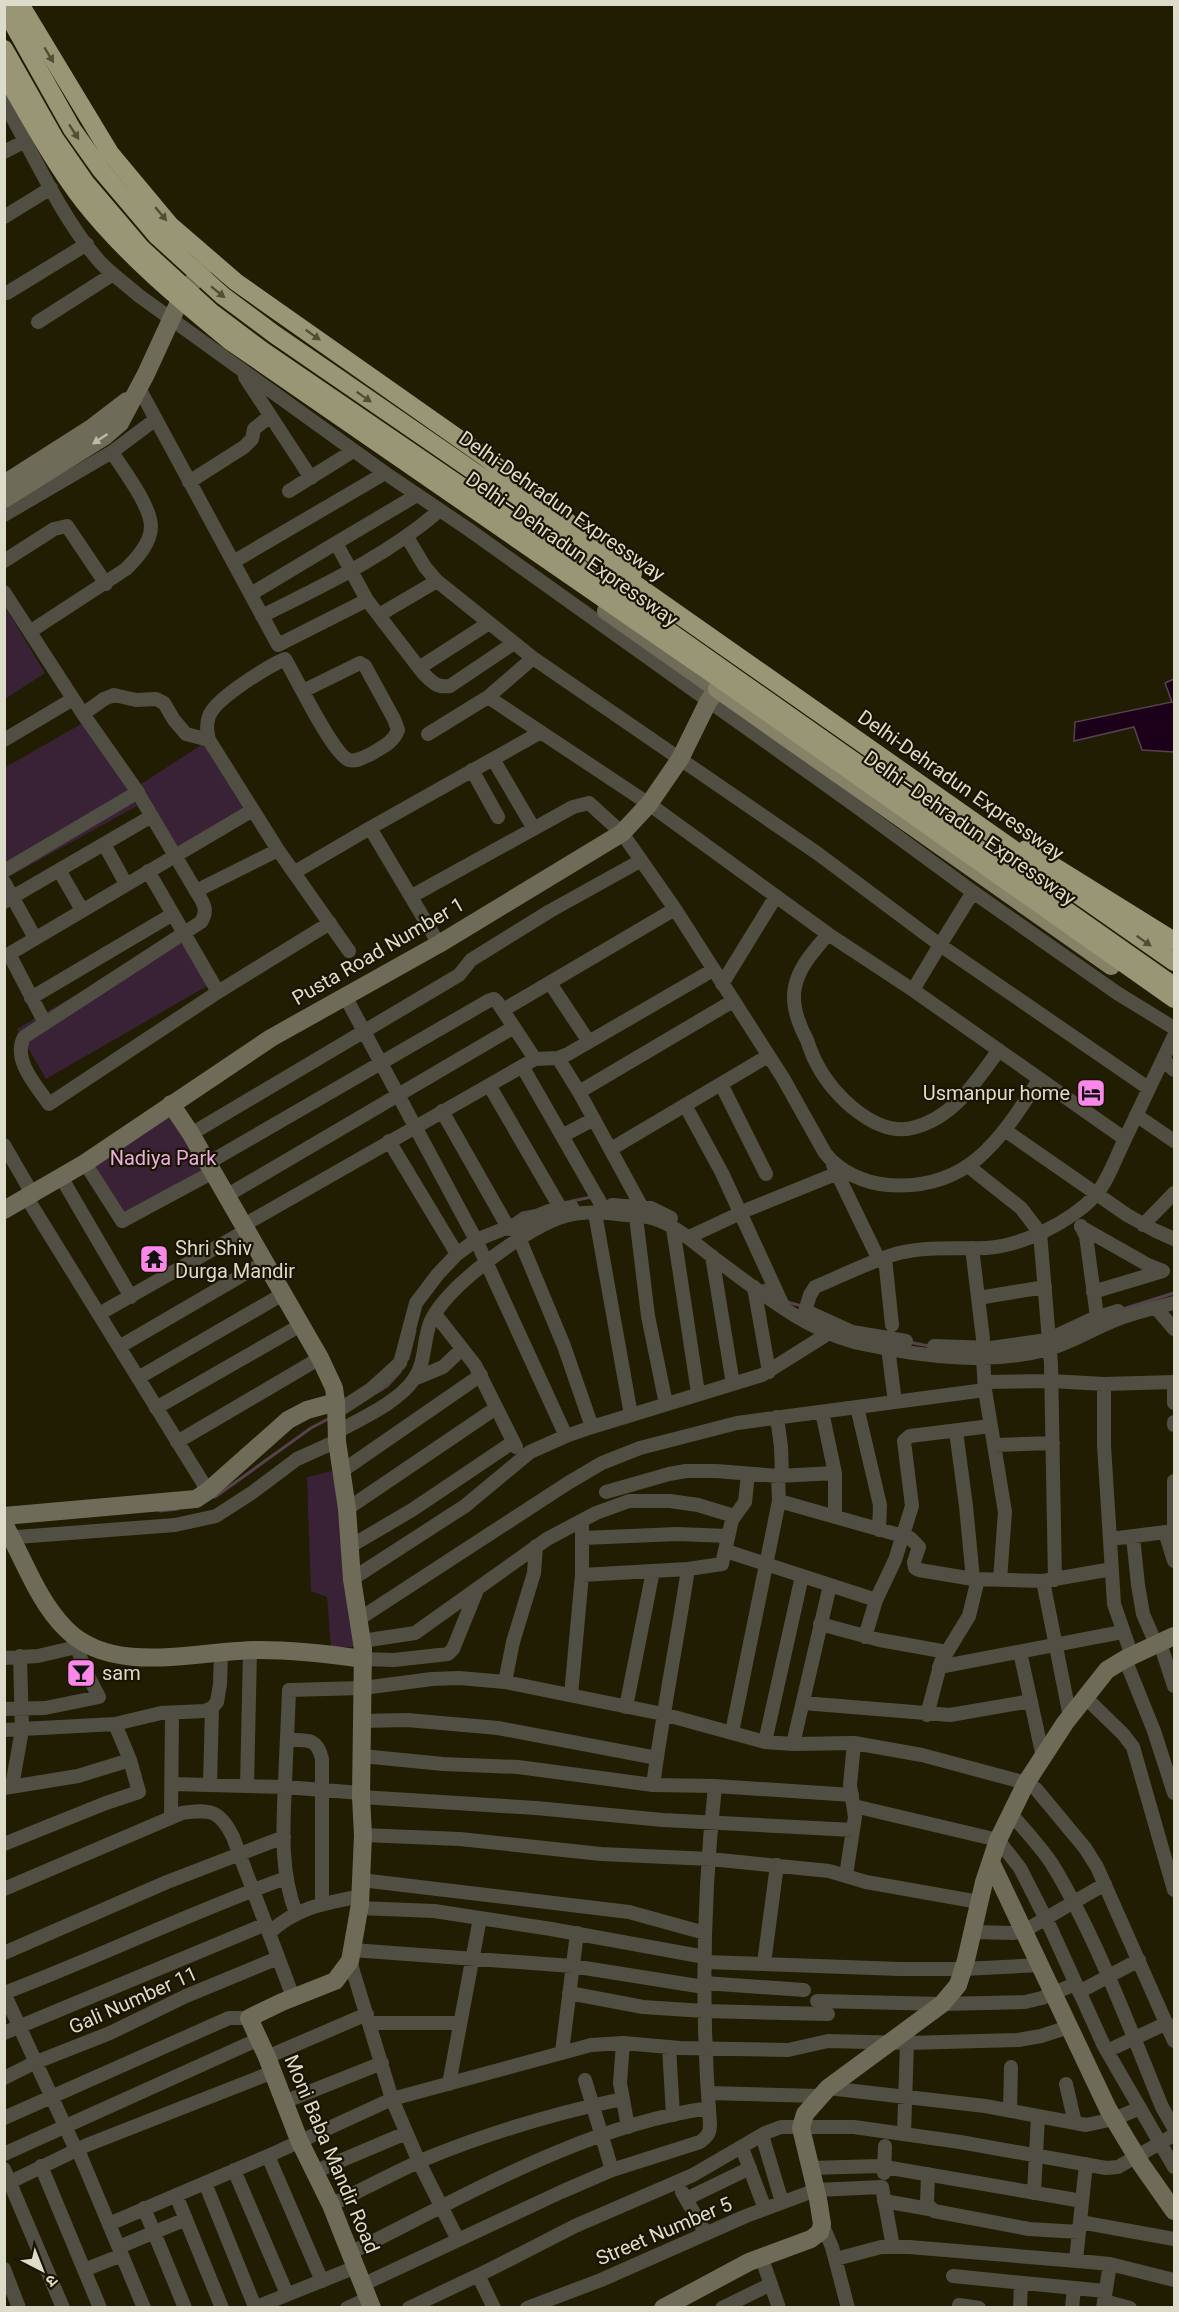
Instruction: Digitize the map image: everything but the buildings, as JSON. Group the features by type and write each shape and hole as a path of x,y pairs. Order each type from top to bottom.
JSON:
{"highway":[{"name":"Delhi–Dehradun Expressway","path":"20,4 110,153 170,225 236,282 485,456 644,582 1000,833 1174,941"},
{"name":"Delhi-Dehradun Expressway","path":"4,8 72,129 100,170 156,235 223,296 283,341 568,537 1174,962"},
{"name":"Delhi-Dehradun Expressway","path":"4,49 55,139 85,182 142,249 211,312 263,351 603,585 1174,986"},
{"name":"Delhi–Dehradun Expressway","path":"4,74 56,162 84,202 118,241 180,300 230,341 533,549 716,691 1104,949 1174,999"}],"main road":[{"path":"716,691 1174,1009"}],"street":[{"path":"5,104 51,188 87,244 100,262 113,274 170,319 194,334 240,370 384,473 716,691 853,804 1117,993 1174,1028"},
{"path":"4,152 25,141"},
{"path":"4,217 51,188"},
{"path":"7,293 87,244"},
{"path":"4,499 110,432 120,423 180,300 210,259"},
{"path":"38,322 113,274"},
{"path":"240,370 311,477"},
{"path":"137,391 156,420 284,659 335,746 342,756 350,760 359,760 394,739 398,730 394,719 365,666 360,663 303,691"},
{"path":"4,484 93,427 137,391"},
{"path":"189,482 244,447 252,439 254,429 270,416"},
{"path":"4,515 112,452 156,420"},
{"path":"289,491 353,451"},
{"path":"31,631 126,569 138,557 147,542 151,525 145,506 112,452"},
{"path":"233,562 384,473"},
{"path":"251,594 417,495"},
{"path":"262,616 352,571 406,537 440,510"},
{"path":"533,549 534,538 540,528 555,520 567,520"},
{"path":"4,561 54,530 67,526 106,584"},
{"path":"406,537 437,581 533,658 818,854 940,945 1148,1088"},
{"path":"336,543 367,600 432,683 441,687 450,686 514,643"},
{"path":"379,615 437,581"},
{"path":"4,592 83,714 138,792 205,905 206,914 201,922 24,1037 20,1046 20,1056 49,1104 218,992 330,923"},
{"path":"278,645 367,600"},
{"path":"419,668 489,623"},
{"path":"428,734 488,697 533,658"},
{"path":"284,659 221,700 210,714 207,727 209,740 278,850 349,951"},
{"name":"Pusta Road Number 1","path":"4,1210 85,1163 271,1038 440,944 622,833 649,804 680,759 716,691"},
{"path":"83,714 104,699 114,695 136,700 156,699 164,703 186,734 209,740"},
{"path":"488,697 649,804 828,934 1125,1139"},
{"path":"4,740 73,699"},
{"path":"295,872 541,732"},
{"path":"493,759 534,829"},
{"path":"472,770 498,817"},
{"path":"4,871 138,792"},
{"path":"412,896 573,807 589,803 622,833 675,909 768,1056 834,1167 882,1259 892,1325"},
{"path":"45,1023 7,956 253,810"},
{"path":"9,899 152,816"},
{"path":"370,828 440,944"},
{"path":"104,844 126,884"},
{"path":"196,891 278,850"},
{"path":"191,1134 459,975 471,960 550,911 640,861"},
{"path":"59,870 82,910"},
{"path":"148,871 218,992"},
{"path":"4,882 9,899 35,938"},
{"path":"912,990 973,892"},
{"path":"722,984 776,896"},
{"path":"502,1010 675,909"},
{"path":"1104,949 1130,912"},
{"path":"31,998 173,914"},
{"path":"828,934 801,968 794,989 795,1010 818,1066 842,1098 864,1116 897,1129 910,1129 944,1115 961,1100 999,1050"},
{"path":"99,1314 389,1141 522,1066 535,1059 558,1058 713,970"},
{"path":"550,983 589,1042"},
{"path":"345,996 477,1240 566,1436"},
{"path":"85,1163 122,1221 382,1062 494,999 535,1059"},
{"path":"579,1092 733,1001"},
{"path":"226,1196 514,1027"},
{"path":"803,1312 815,1287 882,1259 913,1251 1013,1244 1040,1233 1073,1214 1096,1195 1174,1036"},
{"path":"611,1149 768,1056"},
{"path":"558,1058 611,1149 642,1214 648,1316 666,1404"},
{"path":"1162,1059 1174,1070"},
{"path":"522,1066 598,1203 631,1415"},
{"path":"834,1167 876,1184 923,1185 943,1180 968,1166 1006,1131 1039,1080"},
{"path":"721,1084 766,1174"},
{"path":"489,1085 559,1206"},
{"path":"171,1104 266,1262 320,1358 334,1388 347,1509 348,1547 363,1650 361,1721 363,1835 360,1895 351,1956 392,2099 419,2162 458,2240"},
{"path":"685,1106 722,1173 780,1300"},
{"path":"442,1111 507,1229 519,1240 564,1346 592,1427"},
{"path":"1136,1115 1174,1141"},
{"path":"562,1136 594,1119"},
{"path":"1006,1131 1096,1195 1143,1225 1173,1236"},
{"path":"389,1141 457,1254"},
{"path":"5,1146 30,1196 99,1314 208,1491"},
{"path":"968,1166 1016,1203 1040,1233 1050,1343 1053,1443 1049,1580 1055,1645 1070,1717"},
{"path":"693,1235 834,1167"},
{"path":"61,1177 131,1296"},
{"path":"1143,1225 1174,1194"},
{"path":"4,1516 196,1499 288,1420 307,1410 337,1423 389,1402 414,1379 424,1357 427,1332 435,1314 446,1300 487,1262 539,1227 598,1203"},
{"path":"4,1708 45,1708 99,1697 85,1670 83,1646 54,1616 8,1533 175,1525 216,1516 297,1459 400,1363 416,1303 457,1254 477,1240 559,1206 598,1203 642,1214 693,1235 712,1256 753,1281 769,1372"},
{"path":"642,1214 651,1208 693,1235 780,1300 852,1332 945,1348 991,1348 1050,1343"},
{"path":"1073,1214 1086,1236 1098,1322"},
{"path":"1081,1227 1148,1265 1163,1271 1093,1292"},
{"path":"673,1228 698,1393"},
{"path":"972,1248 983,1339"},
{"path":"712,1256 733,1384"},
{"path":"119,1347 266,1262"},
{"path":"978,1298 1045,1287"},
{"path":"138,1378 283,1294"},
{"path":"803,1312 829,1333 864,1344 956,1358 983,1358 1050,1343 1098,1322 1174,1294"},
{"path":"1098,1322 1114,1320 1174,1303"},
{"path":"1156,1308 1174,1329"},
{"path":"435,1314 481,1376 522,1458"},
{"path":"156,1408 301,1325"},
{"path":"352,1580 465,1506 522,1458 566,1436 769,1372 829,1333"},
{"path":"888,1348 895,1402"},
{"path":"414,1379 443,1367 462,1349"},
{"path":"177,1442 320,1358"},
{"path":"983,1358 985,1386 1005,1512 1000,1580"},
{"path":"342,1471 481,1376"},
{"path":"359,1619 516,1516 602,1463 640,1448 709,1430 777,1417 895,1402 985,1386 1051,1381 1104,1384 1174,1382 1174,1403"},
{"path":"1104,1384 1104,1445 1114,1604 1128,1658 1174,1793"},
{"path":"857,1407 880,1505 879,1530"},
{"path":"347,1509 496,1408"},
{"path":"822,1412 835,1473 835,1516"},
{"path":"732,1732 779,1501 781,1447 777,1417"},
{"path":"865,1637 876,1600 904,1536 912,1506 904,1441 910,1436 991,1426"},
{"path":"927,1715 939,1667 969,1616 975,1579 956,1431"},
{"path":"348,1547 412,1510 513,1442"},
{"path":"994,1445 1053,1443"},
{"path":"606,1492 669,1474 703,1470 780,1476 835,1473"},
{"path":"582,1575 688,1569 722,1564 734,1516 745,1502 748,1474"},
{"path":"1174,1481 1171,1531 1174,1561"},
{"path":"363,1650 416,1633 536,1546 607,1508 628,1501 644,1499 698,1505 734,1516"},
{"path":"779,1501 904,1536 916,1543 918,1547 914,1562 915,1568 919,1570 975,1579 1049,1580 1112,1569"},
{"path":"571,1695 582,1575 582,1521"},
{"path":"1110,1539 1171,1531"},
{"path":"583,1538 677,1534 728,1536"},
{"path":"1133,1537 1143,1614 1164,1641 1174,1686"},
{"path":"505,1682 513,1642 534,1573 536,1546"},
{"path":"726,1551 876,1600"},
{"path":"653,1785 688,1569"},
{"path":"626,1707 653,1571"},
{"path":"765,1742 802,1576"},
{"path":"793,1744 830,1586"},
{"path":"4,1658 38,1656 83,1646 141,1658 250,1651 363,1650 403,1659 448,1654 453,1649 477,1590"},
{"path":"820,1624 865,1637 947,1652"},
{"path":"939,1667 1122,1632"},
{"path":"848,2307 836,2259 822,2224 801,2128 805,2114 824,2092 942,2004 958,1985 979,1902 998,1840 1026,1783 1070,1717 1107,1670 1164,1641"},
{"path":"247,1786 250,1651"},
{"path":"1020,1652 1043,1757"},
{"path":"210,1784 212,1708 217,1702 221,1653"},
{"path":"20,1656 22,1730 10,1766 8,1787 78,1776 130,1760"},
{"path":"296,1913 286,1878 284,1837 289,1690 363,1688 432,1679 459,1678 505,1682 663,1714 765,1742 854,1743 922,1755 1026,1783 1042,1794 1085,1848 1105,1884 1174,2040"},
{"path":"1085,1697 1133,1747 1174,1890"},
{"path":"803,1703 950,1716 1031,1701"},
{"path":"4,1730 115,1724 161,1713 212,1708"},
{"path":"171,1818 172,1713"},
{"path":"361,1721 407,1720 498,1728 657,1758"},
{"path":"4,1844 139,1792 130,1760 115,1724"},
{"path":"287,1740 306,1740 317,1745 322,1759 322,1904"},
{"path":"846,1875 854,1830 853,1801 849,1785 854,1743"},
{"path":"362,1756 443,1764 518,1767 653,1785 715,1786 853,1801 998,1840 1020,1868 1046,1918 1107,2051 1174,2167"},
{"path":"172,1784 285,1787 663,1821 854,1830"},
{"path":"347,2307 458,2240 612,2170 700,2142 707,2137 710,2132 704,2012 705,1933 715,1786"},
{"path":"4,1889 171,1818 199,1811 210,1811 220,1816 225,1822 239,1853 293,1997"},
{"path":"1011,1814 1046,1856 1072,1903 1107,1976 1160,2102 1174,2128"},
{"path":"363,1835 460,1839 601,1854 710,1859 777,1865 846,1875 866,1882 979,1902"},
{"path":"4,1953 166,1882 284,1837"},
{"path":"991,1862 1114,2119 1174,2211"},
{"path":"764,1963 777,1865"},
{"path":"144,2307 78,2150 63,2127 4,1993 286,1878"},
{"path":"973,1932 1024,1931 1105,1884"},
{"path":"360,1895 434,1911 577,1934 705,1960 861,1969 963,1969 1040,1965"},
{"path":"4,2033 268,1928 296,1913 360,1895 629,1912 705,1933"},
{"path":"449,2084 480,1918"},
{"path":"562,2052 577,1934"},
{"path":"351,1956 472,1959 572,1966 704,1985 804,1990"},
{"path":"4,2118 229,2018 249,2018 293,1997 335,1981 351,1956"},
{"name":"Gali Number 11","path":"4,2078 34,2063 110,2033 186,1996 278,1958"},
{"path":"817,2001 942,2004 1025,2002 1077,1988 1139,1960"},
{"path":"569,1994 643,2007 704,2012 828,2014"},
{"name":"Moni Baba Mandir Road","path":"249,2018 270,2065 298,2140 330,2205 368,2296"},
{"path":"63,2307 6,2179 41,2166 270,2065 368,2018 460,2023"},
{"path":"1107,2051 1167,2023"},
{"path":"109,2224 268,2156 298,2140 392,2099 591,2044 623,2043 706,2049 788,2050 828,2041 907,2043 1018,2040 1041,2036 1069,2027"},
{"path":"4,2154 259,2039"},
{"path":"623,2043 620,2076 628,2127"},
{"path":"904,2134 907,2043"},
{"path":"669,2047 672,2115"},
{"path":"284,2102 382,2063"},
{"path":"1010,2111 1011,2067"},
{"path":"585,2080 612,2170"},
{"path":"1066,2084 1075,2123"},
{"path":"708,2093 824,2092 906,2096 1093,2124 1114,2119 1160,2102"},
{"path":"330,2205 419,2162 459,2146 592,2105 622,2099"},
{"path":"205,2183 254,2307 322,2281 353,2260 442,2208 544,2158 602,2134 672,2115 709,2108"},
{"path":"1034,2193 1038,2116"},
{"path":"409,2307 575,2226 676,2182 781,2127 854,2127 1111,2168 1118,2167 1174,2135"},
{"path":"314,2172 406,2133"},
{"path":"762,2135 782,2202"},
{"path":"885,2145 883,2194 893,2247"},
{"path":"742,2148 765,2208"},
{"path":"268,2156 322,2281"},
{"path":"1076,2260 1086,2164"},
{"path":"41,2166 100,2307"},
{"path":"810,2168 884,2167 1082,2201"},
{"path":"686,2199 750,2168"},
{"path":"234,2170 287,2294"},
{"path":"928,2174 929,2208"},
{"path":"676,2182 706,2234"},
{"name":"Street Number 5","path":"527,2307 600,2280 765,2208 816,2190 883,2194 934,2211 1038,2229 1079,2227 1174,2239"},
{"path":"177,2195 222,2307"},
{"path":"144,2208 185,2307"},
{"path":"84,2270 154,2232 186,2219"},
{"path":"663,2307 761,2256 811,2239 820,2232 822,2224"},
{"path":"836,2259 881,2247 893,2247 1076,2260 1110,2264 1174,2280"},
{"path":"761,2256 779,2307"},
{"path":"1104,2300 1110,2264"},
{"path":"4,2269 8,2291 19,2307"},
{"path":"478,2275 494,2307"},
{"path":"953,2276 1074,2288 1130,2307"},
{"path":"1020,2307 1021,2283"},
{"path":"722,2307 771,2284"},
{"path":"1072,2307 1074,2288"},
{"path":"959,2305 978,2307"}],"green space":[{"path":"5,607 45,673 4,699"},
{"path":"88,720 137,806 5,879 4,768"},
{"path":"209,740 253,810 181,852 135,788"},
{"path":"178,936 207,986 46,1079 17,1029"},
{"name":"Nadiya Park","path":"176,1112 213,1172 119,1218 89,1163"},
{"path":"337,1470 354,1647 331,1647 327,1597 311,1591 307,1477"}],"shaded area":[{"path":"1174,679 1174,752 1142,750 1134,727 1074,741 1075,722 1172,702 1165,683"}],"waterway":[{"path":"572,1201 592,1197"},
{"path":"515,1218 522,1213 533,1211"},
{"path":"764,1285 769,1291"},
{"path":"1123,1309 1174,1293"},
{"path":"787,1302 802,1306"},
{"path":"408,1359 415,1331"},
{"path":"908,1342 929,1346"},
{"path":"376,1393 387,1386 400,1372"},
{"path":"215,1497 311,1428 330,1418"},
{"path":"160,1511 178,1509"}],"place":[{"name":"Usmanpur home","path":"1091,1093"},
{"name":"Shri Shiv Durga Mandir","path":"154,1259"},
{"name":"sam","path":"81,1673"}]}
